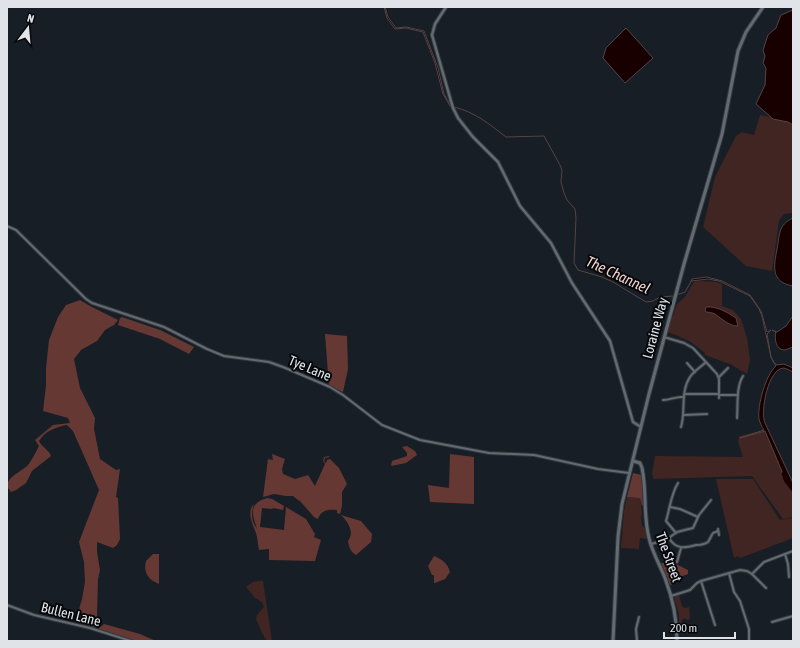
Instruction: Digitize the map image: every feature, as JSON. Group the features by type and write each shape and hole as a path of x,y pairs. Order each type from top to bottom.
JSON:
{"main road":[{"name":"Loraine Way","path":"612,641 618,537 622,504 648,394 722,134 738,51 746,32 763,7"},
{"name":"The Street","path":"633,461 640,463 642,468 645,512 650,544 671,596 676,616 677,641"}],"street":[{"path":"446,7 434,24 432,35 453,108 469,133 498,162 520,206 551,243 572,283 610,341 633,422 641,427"},
{"name":"Tye Lane","path":"7,226 14,229 39,255 52,264 86,299 92,303 164,327 224,356 269,362 283,367 343,395 382,425 420,440 489,453 534,455 598,469 630,473"},
{"path":"664,337 689,345 706,362 719,377 719,395"},
{"path":"681,427 688,381 706,362"},
{"path":"687,363 695,372"},
{"path":"719,377 728,368"},
{"path":"737,418 738,395 740,384 744,376"},
{"path":"736,383 740,384"},
{"path":"663,400 685,395 738,395"},
{"path":"684,415 708,414"},
{"path":"676,533 666,522 673,492 678,483"},
{"path":"650,544 692,528 698,517 711,500"},
{"path":"670,507 680,509 698,517"},
{"path":"669,538 674,545 680,548 706,543 713,533 718,530 719,535"},
{"path":"677,562 680,548"},
{"path":"752,574 764,562 793,552"},
{"path":"785,554 788,564 788,577"},
{"path":"671,596 690,590 701,581 742,570 752,574 766,588"},
{"path":"729,573 734,593 740,601 749,629 749,641"},
{"path":"701,581 715,625"},
{"name":"Bullen Lane","path":"7,605 34,615 90,628 131,641"},
{"path":"772,622 793,616"},
{"path":"637,641 636,629 639,617"}],"shaded area":[{"path":"384,7 388,17 396,28 406,27 424,31 438,68 444,94 450,106 443,94 435,63 423,32 406,28 395,29 387,18"},
{"path":"793,10 793,125 788,122 773,119 756,104 765,85 766,68 763,63 765,56 763,50 768,35 776,28 781,15"},
{"path":"626,28 653,58 625,83 603,58 606,48"},
{"path":"760,115 780,119 793,124 793,213 784,214 779,221 772,271 746,266 703,227 715,177 736,136 742,132 754,135"},
{"path":"793,218 793,286 780,281 775,272 775,267 780,230"},
{"path":"707,277 722,281 750,295 761,311 767,332 771,330 767,334 771,357 762,316 750,296 719,281 708,279 691,281 692,279"},
{"path":"694,282 716,282 722,284 722,306 733,310 741,319 747,338 750,360 747,374 730,364 705,355 701,349 692,343 667,332 677,304 685,297"},
{"path":"80,300 118,320 114,325 105,330 97,341 81,350 74,359 80,388 95,418 94,429 100,459 116,470 120,469 116,497 118,498 120,539 117,545 113,548 97,542 100,570 98,579 97,615 101,623 95,628 75,623 85,582 84,562 79,542 99,490 73,431 67,425 55,428 44,435 39,441 51,456 32,471 26,483 11,492 7,488 9,480 28,465 39,446 35,440 53,425 70,423 68,418 43,411 46,368 49,340 58,317 66,305"},
{"path":"706,307 718,308 736,318 738,326 729,324 715,314 706,312"},
{"path":"793,316 793,347 785,350 781,349 776,343 776,332 772,330 777,332 786,326"},
{"path":"122,317 160,330 194,347 189,354 160,339 118,325 120,318"},
{"path":"325,334 347,336 348,369 343,392 329,386"},
{"path":"775,363 777,365 784,364 793,368 793,372 784,368 778,370 774,375 767,391 764,417 765,423 793,483 793,491 783,474 765,431 740,438 764,430 759,419 759,406 766,383 772,370 776,366"},
{"path":"765,430 778,456 786,480 793,489 793,517 783,519 752,476 654,479 652,474 655,456 743,457 738,441 739,436"},
{"path":"407,446 415,451 417,455 406,463 391,466 392,461 407,456 407,453 402,447"},
{"path":"272,454 285,459 282,469 283,474 295,479 308,475 315,486 325,464 323,461 324,457 329,456 325,458 324,462 326,463 327,460 330,459 339,468 347,484 342,492 342,506 340,514 337,513 337,510 328,510 323,512 318,519 314,517 300,501 293,496 274,494 263,497 268,459 273,460"},
{"path":"450,454 474,457 474,504 430,502 428,485 449,488"},
{"path":"633,473 642,475 642,506 640,498 627,497"},
{"path":"716,479 753,479 780,520 793,518 793,538 740,558 738,556 734,558"},
{"path":"627,497 640,498 642,525 645,529 647,539 640,538 639,549 621,548 624,511"},
{"path":"267,498 272,499 284,506 283,510 262,508 260,527 284,530 286,507 306,519 315,534 314,537 321,540 315,561 269,560 269,549 259,550 250,512 254,504 252,517 257,529 253,515 254,507 256,504"},
{"path":"341,515 361,521 372,534 371,542 356,555 348,543 351,534 350,527"},
{"path":"153,554 159,554 159,584 149,578 145,569 146,561"},
{"path":"434,556 444,562 450,572 445,579 435,583 434,575 432,575 428,566"},
{"path":"660,563 674,563 688,570 688,574 680,577 670,585"},
{"path":"263,581 272,641 267,641 256,619 257,615 264,607 262,602 255,598 246,587 253,582"},
{"path":"679,595 682,606 685,608 689,607 690,618 683,627 688,620 684,618 681,622 683,623 679,627 679,615 674,597"},
{"path":"104,624 140,634 156,641 133,641 98,629"}],"waterway":[{"name":"The Channel","path":"454,107 475,115 506,137 544,136 562,170 561,182 564,193 567,200 575,209 574,263 578,270 613,282 646,302 653,301 660,297 674,296"},
{"name":"The Channel","path":"677,295 685,292 692,280"},
{"path":"784,474 786,480 793,489"}]}
